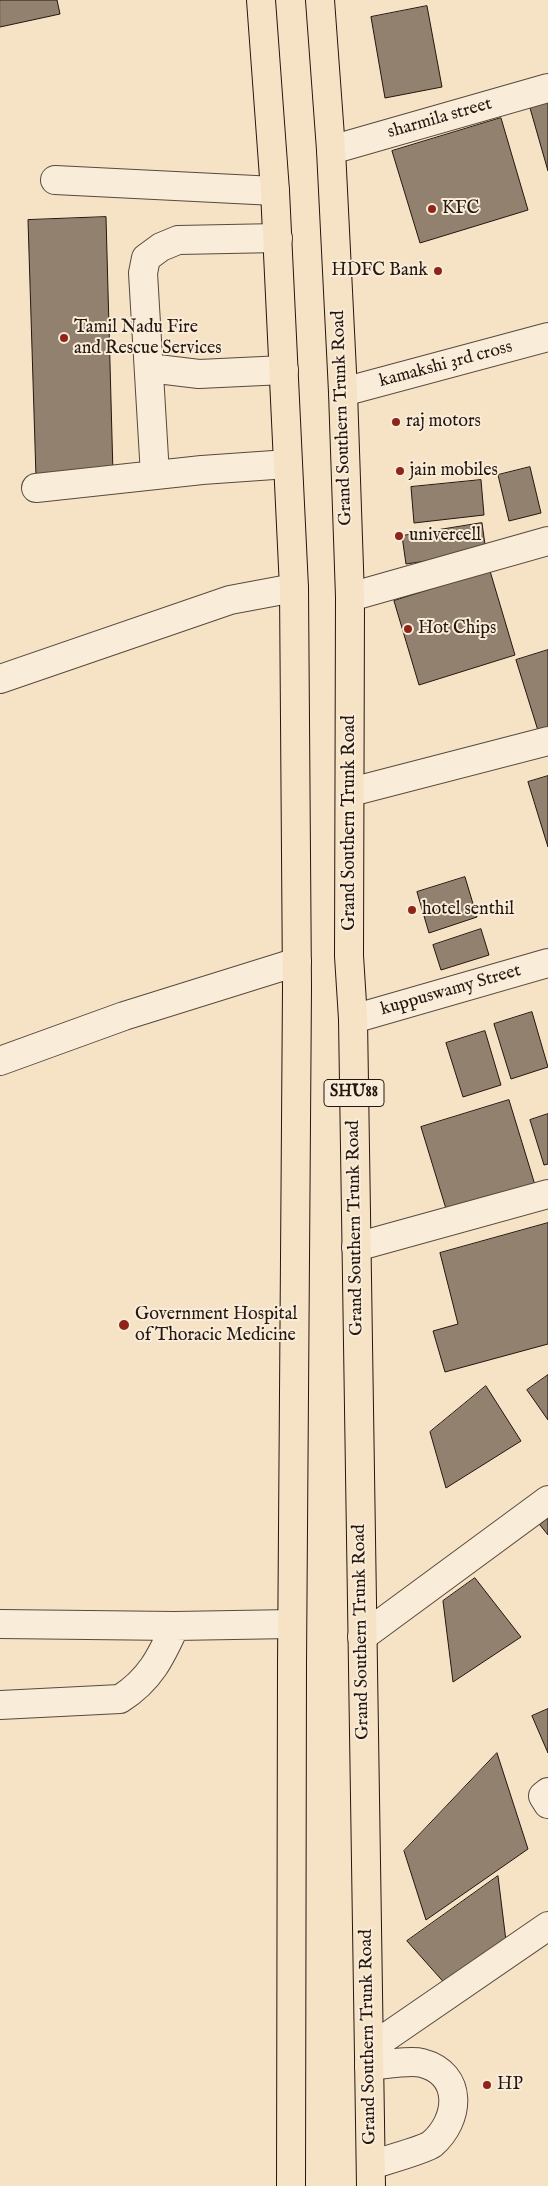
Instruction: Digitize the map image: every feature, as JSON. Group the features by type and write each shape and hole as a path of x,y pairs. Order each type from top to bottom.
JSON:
{"main road":[{"path":"261,0 278,238 294,588 297,962 292,1624 292,2186"},
{"name":"Grand Southern Trunk Road","path":"320,0 331,150 343,392 350,597 351,792 349,956 353,1019 371,2176"}],"street":[{"name":"sharmila street","path":"331,150 548,88"},
{"path":"55,180 275,191"},
{"path":"156,475 143,273 146,258 178,240 278,238"},
{"name":"kamakshi 3rd cross","path":"343,392 548,337"},
{"path":"149,368 199,374 284,370"},
{"path":"36,488 156,475 288,464"},
{"path":"350,597 548,541"},
{"path":"0,679 230,600 294,588"},
{"path":"351,792 548,741"},
{"path":"0,1060 133,1013 297,962"},
{"name":"kuppuswamy Street","path":"353,1019 548,963"},
{"path":"356,1248 548,1194"},
{"path":"362,1637 548,1500"},
{"path":"0,1624 175,1626 292,1624"},
{"path":"0,1705 120,1699 133,1691 147,1678 161,1656 175,1626"},
{"path":"548,1792 543,1796 548,1804"},
{"path":"369,2058 548,1926"},
{"path":"369,2058 421,2063 439,2070 450,2083 454,2107 448,2124 431,2145 371,2176"}],"building":[{"path":"0,0 57,0 60,14 0,27"},
{"path":"427,6 442,87 385,98 371,17"},
{"path":"548,95 548,171 528,101"},
{"path":"501,118 528,210 420,243 392,151"},
{"path":"106,217 113,474 36,477 28,220"},
{"path":"530,467 541,513 509,521 498,475"},
{"path":"481,480 484,515 414,523 411,487"},
{"path":"482,523 486,552 406,564 402,536"},
{"path":"490,571 515,655 419,685 394,601"},
{"path":"548,650 548,735 540,737 516,660"},
{"path":"548,776 548,847 528,782"},
{"path":"465,877 477,917 429,933 417,892"},
{"path":"481,929 489,955 441,970 433,945"},
{"path":"532,1012 548,1067 511,1079 494,1024"},
{"path":"485,1031 501,1085 463,1097 446,1043"},
{"path":"509,1100 535,1185 447,1212 421,1127"},
{"path":"548,1114 548,1164 544,1165 530,1120"},
{"path":"548,1223 548,1344 445,1372 433,1331 458,1324 440,1253"},
{"path":"548,1375 548,1420 527,1390"},
{"path":"486,1386 521,1441 446,1488 430,1432"},
{"path":"548,1518 548,1535 540,1525"},
{"path":"475,1578 521,1637 453,1682 443,1601"},
{"path":"548,1709 548,1753 532,1716"},
{"path":"497,1753 528,1849 426,1920 404,1851"},
{"path":"498,1876 506,1941 448,1987 407,1941"}],"place":[{"name":"KFC","path":"432,209"},
{"name":"HDFC Bank","path":"438,271"},
{"name":"Tamil Nadu Fire and Rescue Services","path":"64,338"},
{"name":"raj motors","path":"396,422"},
{"name":"jain mobiles","path":"400,471"},
{"name":"univercell","path":"399,536"},
{"name":"Hot Chips","path":"408,629"},
{"name":"hotel senthil","path":"412,910"},
{"name":"Government Hospital of Thoracic Medicine","path":"124,1325"},
{"name":"HP","path":"487,2085"}]}
